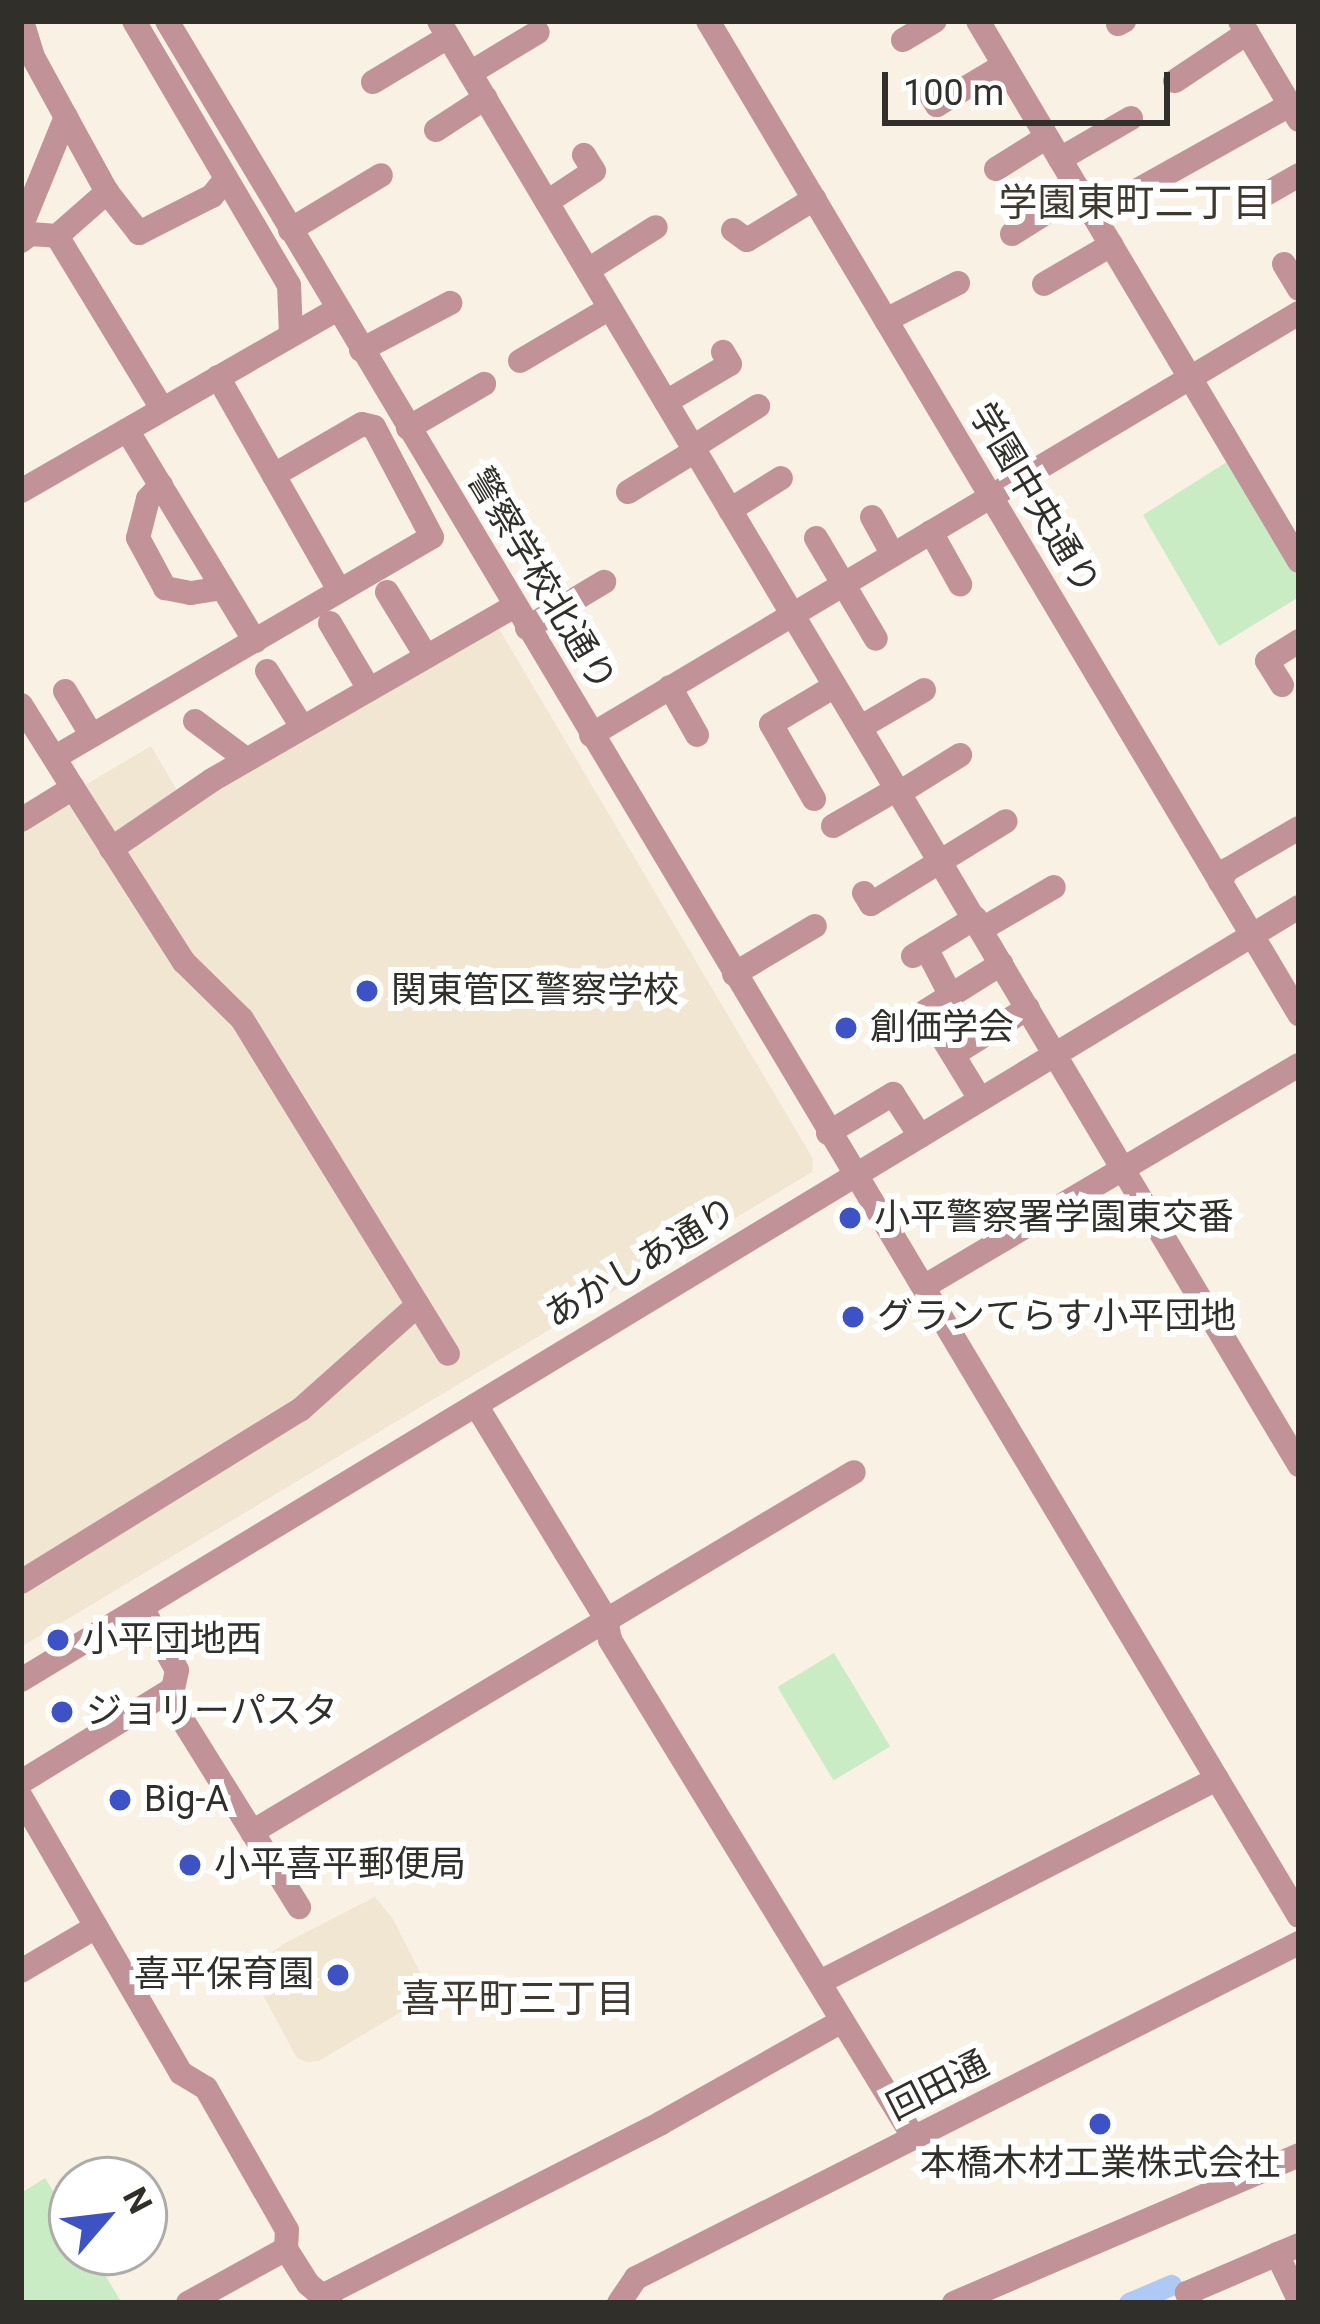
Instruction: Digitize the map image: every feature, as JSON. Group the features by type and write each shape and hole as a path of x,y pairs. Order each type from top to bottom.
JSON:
{"street":[{"path":"134,21 289,285 291,335"},
{"name":"学園中央通り","path":"708,21 1299,1014"},
{"path":"903,40 935,21"},
{"path":"978,21 1299,561"},
{"name":"警察学校北通り","path":"171,22 337,309 1299,1916"},
{"path":"1093,215 1294,104 1245,25 1175,81"},
{"path":"23,28 106,192 139,233 212,196 226,179"},
{"path":"373,82 443,29 1299,1465"},
{"path":"470,73 538,32"},
{"path":"930,94 937,105 1004,65"},
{"path":"436,130 485,98"},
{"path":"21,227 66,117"},
{"path":"995,169 1131,118"},
{"path":"547,202 595,171 584,154"},
{"path":"290,230 381,175"},
{"path":"1259,198 1299,175"},
{"path":"21,241 30,234 57,236 106,192"},
{"path":"1012,234 1079,192"},
{"path":"733,230 747,240 814,199"},
{"path":"588,270 656,227"},
{"path":"57,236 162,409"},
{"path":"1044,284 1111,245"},
{"path":"1284,264 1299,289"},
{"path":"886,320 958,283"},
{"path":"362,350 450,303"},
{"path":"520,361 610,308"},
{"path":"21,491 337,309"},
{"path":"591,734 1299,314"},
{"path":"667,402 730,364 723,352"},
{"path":"218,377 338,588"},
{"path":"408,428 484,384"},
{"path":"628,491 758,406"},
{"path":"57,756 432,537 374,428 362,424 274,475"},
{"path":"127,430 255,641"},
{"path":"730,510 781,478"},
{"path":"160,485 148,499 138,538 165,588 191,593 223,588"},
{"path":"872,517 893,555"},
{"path":"931,532 960,584"},
{"path":"816,538 876,639"},
{"path":"111,849 246,759 426,656 604,582"},
{"path":"387,592 426,656"},
{"path":"330,623 369,689"},
{"path":"1282,686 1267,661 1299,641"},
{"path":"266,671 302,727"},
{"path":"814,799 771,724 835,686"},
{"path":"670,687 697,734"},
{"path":"860,727 924,690"},
{"path":"65,691 92,736"},
{"path":"21,705 184,962 242,1019 448,1354"},
{"path":"195,721 246,759"},
{"path":"833,826 960,755"},
{"path":"21,820 73,788"},
{"path":"864,893 871,904 1006,821"},
{"path":"1220,882 1227,870 1299,828"},
{"path":"950,994 919,952 1054,887"},
{"name":"あかしあ通り","path":"21,1680 1299,907"},
{"path":"734,974 815,926"},
{"path":"980,1099 926,1011 1001,964"},
{"path":"954,1054 1028,1008"},
{"path":"925,1286 1299,1065"},
{"path":"828,1133 893,1094 920,1136"},
{"path":"25,1572 300,1410 418,1305"},
{"path":"476,1405 606,1619 610,1640 914,2138"},
{"path":"252,1832 854,1472"},
{"path":"21,1781 167,1695 177,1670 142,1608"},
{"path":"167,1695 299,1907"},
{"path":"820,1982 1217,1779"},
{"path":"21,1797 181,2073 206,2088 287,2230 286,2249 308,2284 329,2299 842,2021"},
{"path":"21,1971 96,1928"},
{"name":"回田通","path":"619,2303 636,2278 1299,1943"},
{"path":"954,2303 1299,2155"},
{"path":"188,2303 286,2249"},
{"path":"1191,2303 1187,2293 1288,2250 1299,2300"}],"shaded area":[{"name":"関東管区警察学校","path":"498,627 813,1159 812,1172 21,1647 21,823 151,746 187,807"},
{"name":"喜平保育園","path":"375,1897 393,1919 431,1994 319,2061 297,2058 249,1969 285,1943"}],"green space":[{"path":"1230,460 1299,576 1299,597 1219,646 1143,515"},
{"path":"834,1653 890,1746 834,1780 777,1687"},
{"path":"45,2178 48,2183 48,2276 106,2276 122,2303 21,2303 21,2193"}],"waterway":[{"path":"1129,2303 1171,2285"}],"place":[{"name":"関東管区警察学校","path":"367,991"},
{"name":"創価学会","path":"846,1028"},
{"name":"小平警察署学園東交番","path":"850,1218"},
{"name":"グランてらす小平団地","path":"853,1317"},
{"name":"小平団地西","path":"58,1640"},
{"name":"ジョリーパスタ","path":"62,1712"},
{"name":"Big-A","path":"120,1800"},
{"name":"小平喜平郵便局","path":"190,1865"},
{"name":"喜平保育園","path":"338,1975"},
{"name":"本橋木材工業株式会社","path":"1100,2124"}],"district":[{"name":"学園東町二丁目","path":"1135,203"},
{"name":"喜平町三丁目","path":"518,1999"}]}
